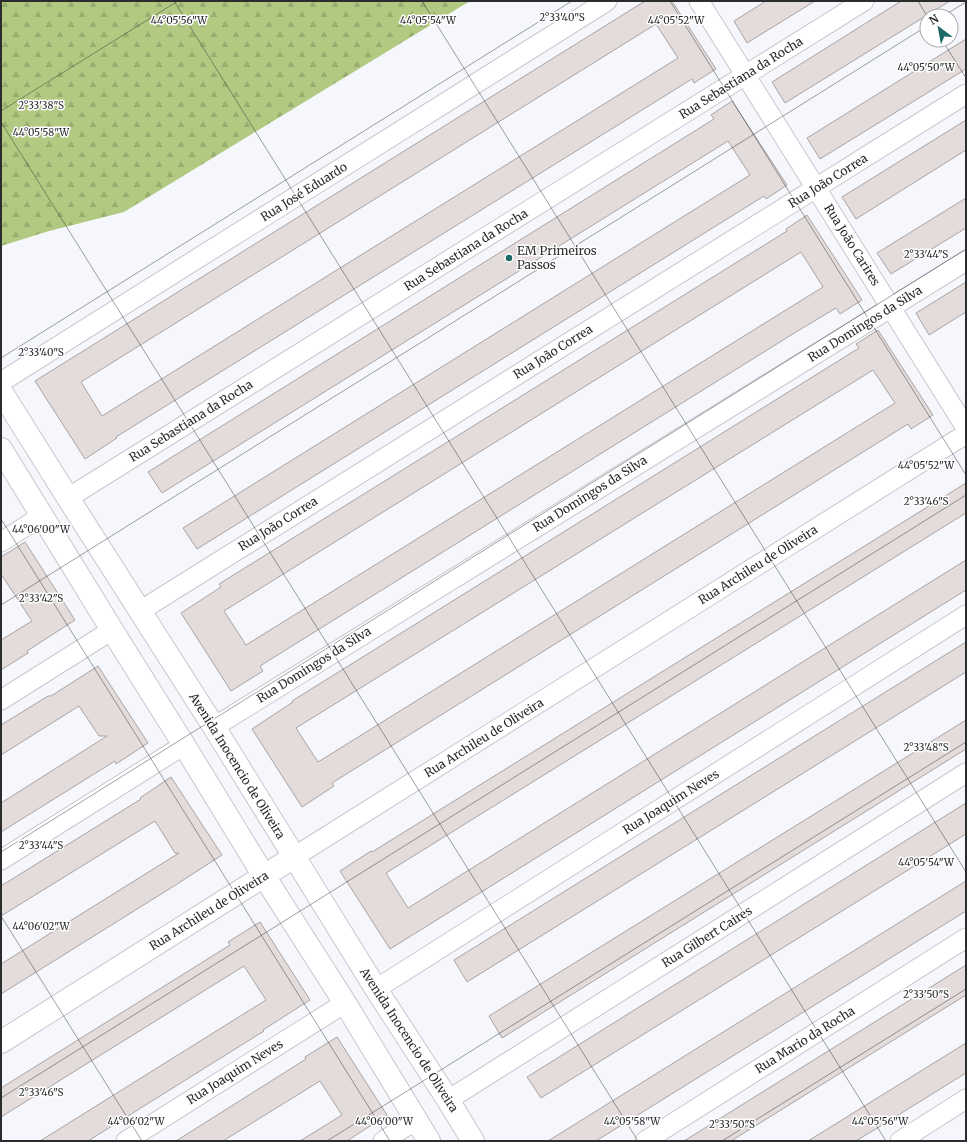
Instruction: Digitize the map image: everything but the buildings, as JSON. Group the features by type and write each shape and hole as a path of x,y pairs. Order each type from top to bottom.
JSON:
{"street":[{"name":"Rua José Eduardo","path":"1,382 607,1"},
{"name":"Rua João Carires","path":"699,1 966,428"},
{"name":"Rua Sebastiana da Rocha","path":"68,498 864,1"},
{"name":"Rua João Correa","path":"140,610 966,94"},
{"name":"Rua Domingos da Silva","path":"214,727 966,261"},
{"name":"Avenida Inocencio de Oliveira","path":"1,391 214,727 376,989 473,1141"},
{"name":"Rua Archileu de Oliveira","path":"1,1042 966,434"},
{"path":"1,449 429,1141"},
{"path":"1,542 42,516"},
{"name":"Rua Joaquim Neves","path":"376,989 966,615"},
{"path":"1,700 112,630"},
{"path":"1,860 184,745"},
{"name":"Rua Gilbert Caires","path":"448,1100 966,773"},
{"name":"Rua Mario da Rocha","path":"645,1141 966,938"},
{"name":"Rua Joaquim Neves","path":"126,1141 345,1003"},
{"path":"900,1141 966,1099"},
{"path":"383,1141 416,1120"}],"green space":[{"path":"1,1 470,1 124,212 49,231 1,246"}],"place":[{"name":"EM Primeiros Passos","path":"509,258"}]}
